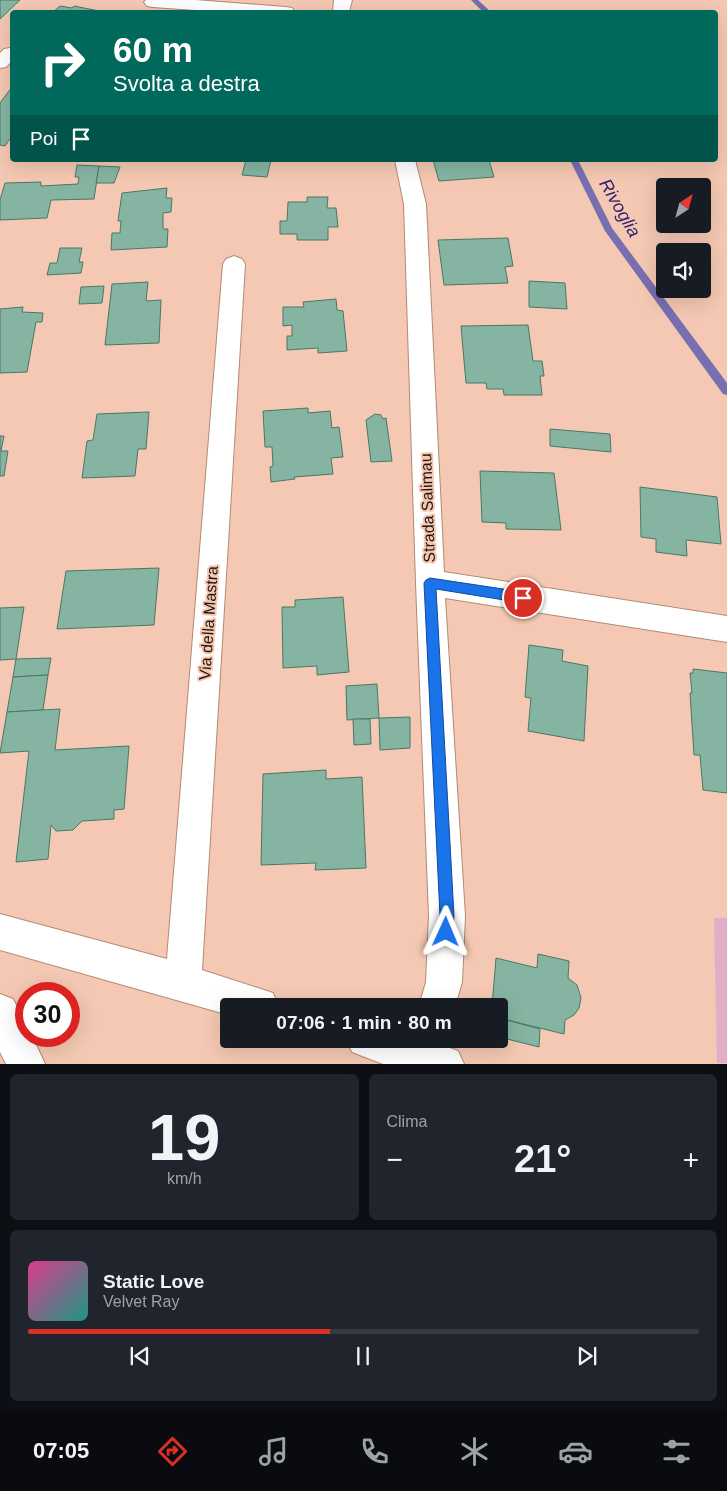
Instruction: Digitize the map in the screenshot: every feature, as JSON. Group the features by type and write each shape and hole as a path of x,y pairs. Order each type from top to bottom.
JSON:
{"street":[{"path":"153,2 259,10"},
{"name":"Strada Salimau","path":"405,162 415,204 430,583 447,916 444,982 439,998"},
{"name":"Via della Mastra","path":"183,982 234,264"},
{"path":"430,583 727,630"},
{"path":"0,932 234,998"},
{"path":"0,1012 26,1064"},
{"path":"407,1048 431,1053"}],"shaded area":[{"path":"714,918 727,918 727,1063 717,1063"}],"building":[{"path":"0,0 20,0 0,19"},
{"path":"60,6 72,8 74,6 94,10 55,10"},
{"path":"10,90 10,139 5,146 0,145 0,103"},
{"path":"245,162 271,162 267,177 242,175"},
{"path":"434,162 490,162 494,177 439,181"},
{"path":"77,165 99,166 94,199 51,200 47,218 0,220 0,200 5,183 41,182 41,186 78,184 79,177 75,177"},
{"path":"99,166 120,167 114,183 96,183"},
{"path":"167,188 166,198 172,198 171,212 163,213 163,229 168,229 167,247 111,250 112,233 120,233 121,221 118,221 122,193"},
{"path":"307,197 328,197 327,208 336,208 338,227 328,227 328,240 297,240 297,234 280,234 280,221 287,221 288,202 307,202"},
{"path":"508,238 513,266 505,267 508,283 444,285 438,240"},
{"path":"60,248 82,248 79,262 83,262 81,273 47,275 50,263 57,263"},
{"path":"529,281 565,283 567,309 529,307"},
{"path":"148,282 146,301 161,300 159,343 105,345 112,284"},
{"path":"104,286 102,303 79,304 81,287"},
{"path":"336,299 337,310 343,311 347,351 318,353 318,348 287,350 287,336 292,336 292,325 283,326 283,307 304,307 303,302"},
{"path":"23,307 22,312 43,313 42,322 36,322 27,372 0,373 0,309"},
{"path":"528,325 533,361 542,361 544,376 540,376 542,395 504,395 503,389 487,389 486,383 466,383 461,326"},
{"path":"308,408 308,413 330,411 332,428 339,427 343,457 331,458 333,474 294,477 295,479 271,482 270,467 273,466 272,447 265,447 263,411"},
{"path":"149,412 146,449 138,449 135,476 82,478 87,441 93,440 97,414"},
{"path":"375,414 381,415 383,419 386,418 392,461 371,462 366,420"},
{"path":"550,429 610,434 611,452 550,446"},
{"path":"0,436 4,436 1,451 8,451 4,476 0,476"},
{"path":"480,471 554,473 561,530 506,529 506,523 482,522"},
{"path":"640,487 717,497 721,544 686,540 687,556 656,552 656,539 641,537"},
{"path":"159,568 154,625 57,629 66,571"},
{"path":"343,597 349,672 317,675 317,666 283,668 282,607 295,607 295,600"},
{"path":"24,607 16,659 0,660 0,608"},
{"path":"529,645 563,650 562,661 588,666 584,741 528,731 531,698 525,697"},
{"path":"51,658 48,675 13,677 16,659"},
{"path":"693,669 727,673 727,793 703,790 700,755 694,755 690,693 692,693 690,673 693,673"},
{"path":"48,675 43,710 7,712 13,677"},
{"path":"377,684 379,718 347,720 346,686"},
{"path":"60,709 55,750 129,746 124,809 114,810 114,819 82,821 73,830 56,831 51,825 48,859 16,862 29,751 0,753 7,712"},
{"path":"410,717 410,748 380,750 379,718"},
{"path":"353,719 370,719 371,744 354,745"},
{"path":"326,770 326,779 362,777 366,868 315,870 316,863 261,865 263,774"},
{"path":"538,954 569,961 568,978 577,985 581,998 579,1008 574,1015 565,1020 564,1034 508,1020 508,998 493,998 496,958 537,968"},
{"path":"508,1020 540,1029 539,1047 508,1039"}],"waterway":[{"name":"Rivoglia","path":"474,0 485,10"},
{"name":"Rivoglia","path":"575,162 608,229 727,391"}],"route":[{"path":"446,932 447,916 430,583 523,598"}]}
